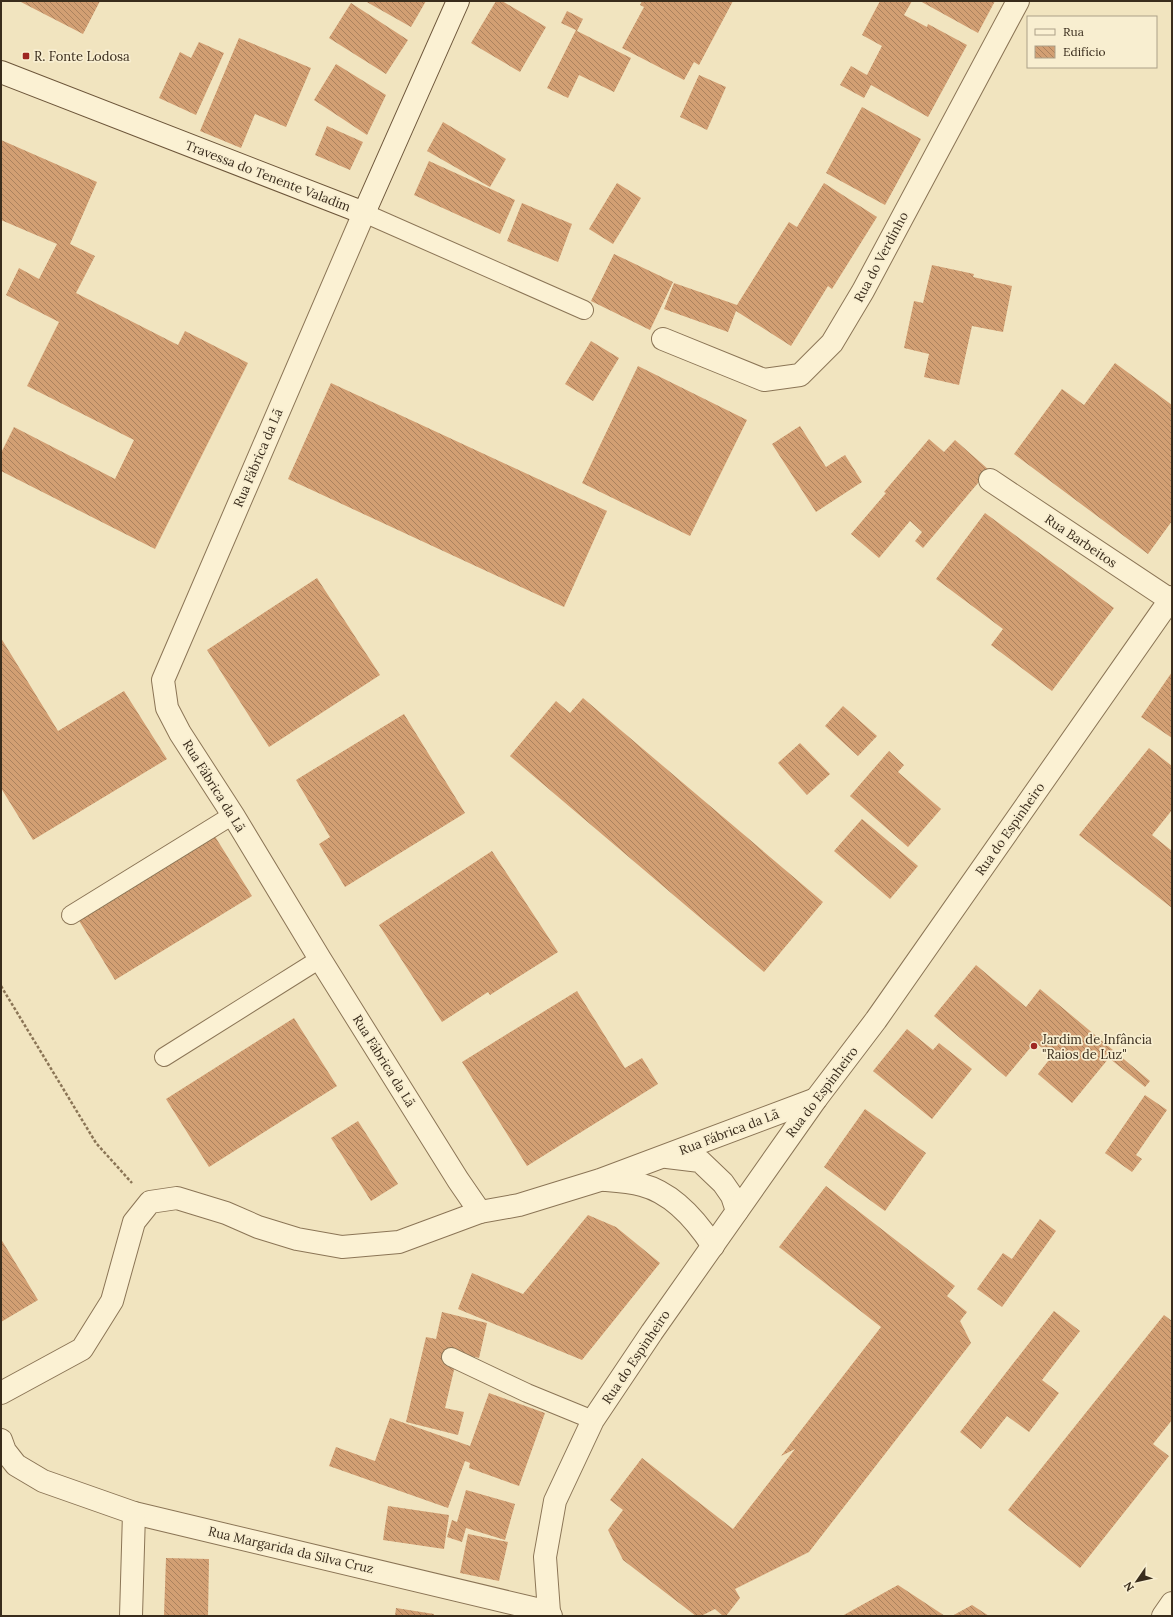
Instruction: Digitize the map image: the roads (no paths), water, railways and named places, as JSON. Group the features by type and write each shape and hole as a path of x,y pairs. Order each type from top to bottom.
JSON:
{"street":[{"name":"Travessa do Tenente Valadim","path":"1,72 364,213 458,1"},
{"name":"Rua do Verdinho","path":"663,339 764,380 800,375 832,343 863,291 1018,1"},
{"name":"Rua Fábrica da Lã","path":"364,213 163,680 168,708 180,732 233,815 320,959 458,1180 480,1212 519,1205 600,1180 816,1099"},
{"name":"Rua Barbeitos","path":"990,480 1171,599"},
{"name":"Rua do Espinheiro","path":"550,1614 544,1558 556,1501 593,1420 652,1332 737,1211 816,1099 881,1014 1171,599"},
{"name":"Rua Fábrica da Lã","path":"665,1156 700,1161 723,1183 732,1196 737,1211"},
{"name":"Rua Fábrica da Lã","path":"600,1180 642,1185 666,1196 683,1209 701,1228 713,1246"},
{"path":"1,1393 82,1349 112,1301 134,1222 150,1202 177,1198 226,1213 258,1227 297,1239 342,1248 399,1242 480,1212"},
{"name":"Rua Margarida da Silva Cruz","path":"1,1440 5,1450 16,1465 43,1481 134,1513 550,1614"},
{"path":"131,1616 134,1513"},
{"path":"1163,1616 1172,1603"}],"lane":[{"path":"364,213 584,310"},
{"path":"71,915 233,815"},
{"path":"164,1057 320,959"},
{"path":"451,1357 527,1393 593,1420"}],"place":[{"name":"R. Fonte Lodosa","path":"26,56"},
{"name":"Jardim de Infância \"Raios de Luz\"","path":"1034,1046"}]}
